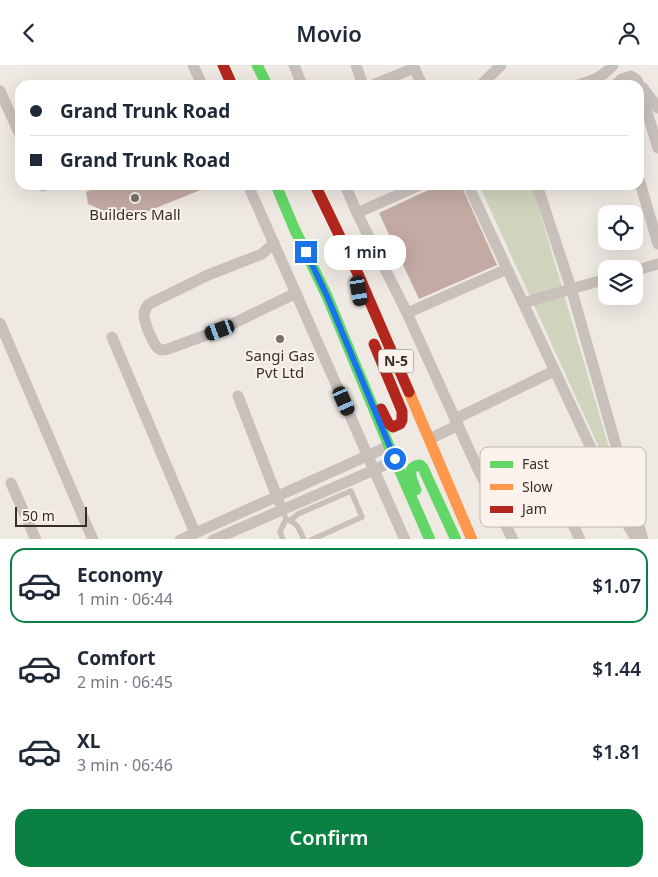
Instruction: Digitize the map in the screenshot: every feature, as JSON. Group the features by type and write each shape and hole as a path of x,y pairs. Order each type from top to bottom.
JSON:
{"highway":[{"path":"223,65 230,80"},
{"path":"257,65 264,80"},
{"name":"N-5","path":"278,190 327,296 430,539"},
{"name":"N-5","path":"317,190 358,274 472,539"},
{"path":"358,274 363,317"},
{"path":"327,296 349,329 381,410 388,423 393,427 397,427 401,424 404,417 370,333"},
{"path":"439,539 410,474 416,465 420,465 423,468 456,539"}],"street":[{"path":"193,65 200,80"},
{"path":"294,65 300,80"},
{"path":"356,65 361,80"},
{"path":"486,80 501,65"},
{"path":"594,80 613,65"},
{"path":"384,80 413,67 420,80"},
{"path":"621,80 628,77 634,80"},
{"path":"0,91 15,124"},
{"path":"644,91 658,108"},
{"path":"644,103 658,148"},
{"path":"250,190 405,539"},
{"path":"347,190 407,313 480,472"},
{"path":"357,213 409,190"},
{"path":"470,190 589,447"},
{"path":"539,190 571,288 617,447"},
{"path":"642,190 658,244"},
{"path":"274,243 262,253 208,275 149,304 143,316 149,332 154,343 160,349 168,349 220,330 296,293"},
{"path":"643,268 658,264"},
{"path":"407,313 507,269"},
{"path":"523,303 598,281"},
{"path":"0,323 93,539"},
{"path":"112,337 195,533"},
{"path":"430,439 456,422 554,371"},
{"path":"238,396 276,496 286,516"},
{"path":"180,539 389,446"},
{"path":"213,539 286,516 395,459"},
{"path":"11,483 36,539"},
{"path":"507,527 513,539"},
{"path":"575,527 580,539"},
{"path":"629,527 637,539"}],"lane":[{"path":"286,516 298,514 351,491 362,517 311,539"},
{"path":"283,539 280,532 286,516"},
{"path":"286,516 297,525 304,539"}],"green space":[{"path":"481,190 533,190 609,447 599,447"}],"building":[{"name":"Builders Mall","path":"90,190 201,190 126,220 88,204 86,192"},
{"path":"428,190 463,190 497,265 419,299 379,213"}],"traffic: fast":[{"path":"257,65 264,80"},
{"path":"278,190 327,296 430,539"},
{"path":"416,490 411,471 412,468 420,465 456,539"}],"traffic: slow":[{"path":"409,392 472,539"}],"traffic: jam":[{"path":"223,65 230,80"},
{"path":"317,190 358,274 409,392"},
{"path":"374,344 402,411 400,424 393,427 388,423 381,409"}],"place":[{"name":"Builders Mall","path":"135,198"},
{"name":"Sangi Gas Pvt Ltd","path":"280,339"}],"route":[{"path":"306,252 327,296 395,459"}]}
